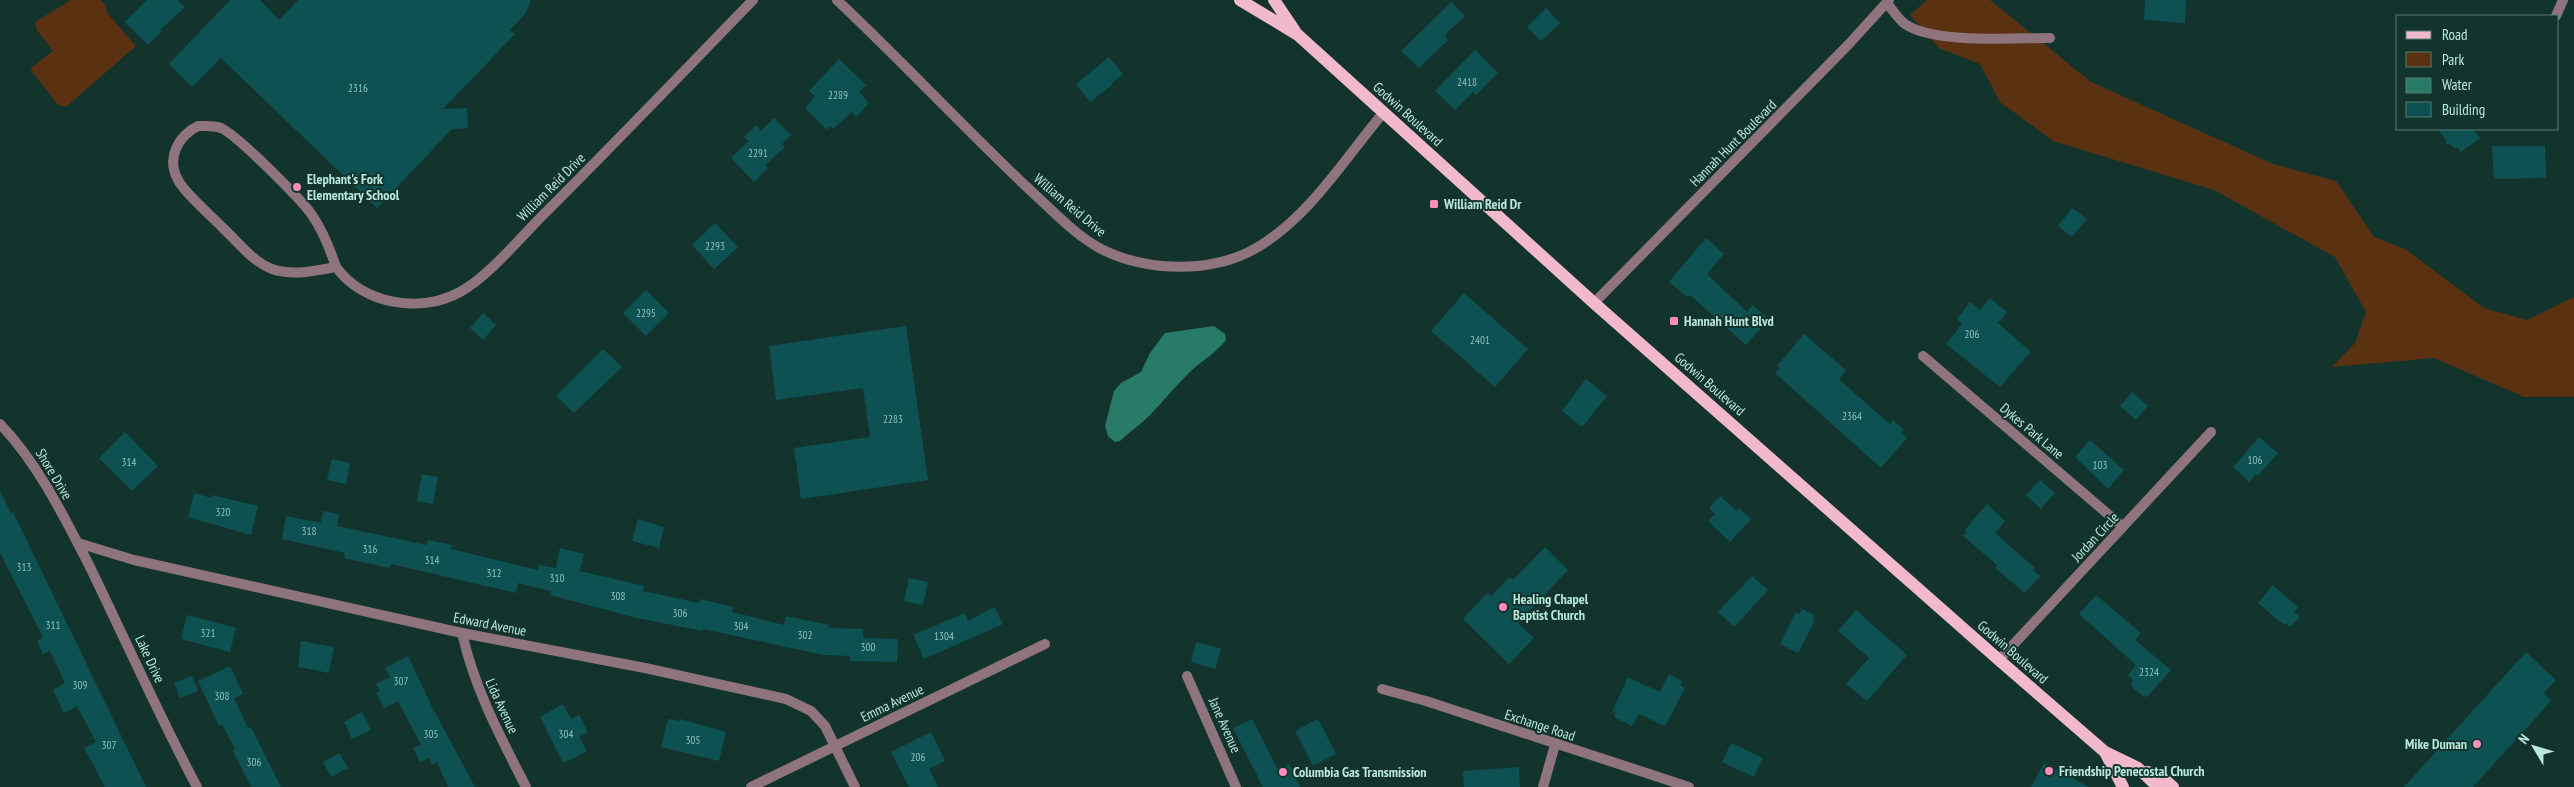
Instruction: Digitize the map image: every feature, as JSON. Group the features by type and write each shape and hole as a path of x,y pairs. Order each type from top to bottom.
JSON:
{"main road":[{"name":"Godwin Boulevard","path":"1240,0 1298,35 1594,302 1999,660 2105,752 2138,768 2158,787"},
{"name":"Godwin Boulevard","path":"1274,0 1298,35"},
{"name":"Godwin Boulevard","path":"2105,752 2123,787"},
{"path":"2138,768 2165,780 2173,787"}],"street":[{"name":"William Reid Drive","path":"336,267 310,272 282,271 270,268 257,261 178,181 174,168 174,153 180,139 187,131 198,126 210,126 228,133 294,193 307,208 329,246 336,267 343,277 374,296 394,302 416,304 437,301 459,292 476,281 555,203 753,0"},
{"name":"William Reid Drive","path":"837,0 1015,176 1079,234 1100,248 1142,264 1168,266 1198,265 1227,260 1257,248 1282,230 1306,208 1384,112"},
{"path":"2556,15 2563,0"},
{"path":"1888,2 1904,24 1926,33 1966,37 2050,38"},
{"name":"Hannah Hunt Boulevard","path":"1594,302 1848,45 1888,2"},
{"name":"Dykes Park Lane","path":"1923,356 2123,527"},
{"name":"Shore Drive","path":"0,424 19,444 40,473 78,543"},
{"name":"Jordan Circle","path":"1999,660 2211,432"},
{"name":"Edward Avenue","path":"78,543 134,560 462,633 644,668 786,699 801,705 818,717 836,746 855,787"},
{"name":"Lake Drive","path":"78,543 197,787"},
{"name":"Lida Avenue","path":"462,633 469,666 481,697 526,787"},
{"name":"Emma Avenue","path":"751,787 1045,644"},
{"name":"Jane Avenue","path":"1186,676 1236,787"},
{"name":"Exchange Road","path":"1382,689 1426,701 1555,745 1689,787"},
{"path":"1543,787 1555,745"}],"green space":[{"path":"71,0 101,0 106,6 107,13 136,46 66,107 58,105 30,69 53,51 37,30 35,22"},
{"path":"1927,0 1990,0 2091,82 2273,164 2336,181 2374,237 2405,249 2484,308 2527,320 2574,297 2574,397 2524,397 2434,358 2332,367 2355,343 2366,312 2335,257 2214,190 2053,141 2000,102 1980,64 1939,48 1910,15"}],"water":[{"path":"1214,326 1225,334 1226,340 1192,370 1149,416 1120,441 1115,442 1108,436 1105,426 1114,391 1121,383 1141,372 1150,353 1165,333"}],"building":[{"path":"147,0 178,0 185,7 160,30 162,31 148,45 125,22"},
{"path":"230,0 260,0 279,20 298,0 531,0 526,13 510,30 515,34 443,109 467,108 468,128 452,129 377,208 221,58 192,87 169,64"},
{"path":"2145,0 2186,0 2185,23 2144,20"},
{"path":"1451,2 1465,16 1448,32 1445,37 1448,40 1419,68 1401,51"},
{"path":"1546,8 1560,23 1541,41 1527,27"},
{"path":"1475,50 1498,73 1476,95 1473,92 1455,110 1435,91"},
{"path":"1109,57 1123,74 1090,102 1076,84"},
{"path":"839,59 866,85 859,92 869,103 856,117 852,112 833,129 830,126 827,130 805,108 815,96 809,91"},
{"path":"774,118 791,135 782,144 785,147 765,165 768,168 754,182 731,158 749,141 744,137 756,125 761,131"},
{"path":"2438,130 2474,130 2480,138 2461,152 2457,147 2455,149 2450,144 2446,144 2446,139"},
{"path":"2492,146 2545,146 2546,178 2494,179"},
{"path":"2072,208 2087,219 2072,237 2058,226"},
{"path":"715,223 738,247 714,269 692,245"},
{"path":"1706,238 1724,254 1707,274 1747,312 1753,305 1769,319 1746,345 1690,295 1687,297 1669,282"},
{"path":"646,290 669,313 646,336 623,313"},
{"path":"1464,293 1528,349 1495,387 1431,331"},
{"path":"1990,298 2007,312 1998,323 2031,352 2000,387 1946,344 1962,324 1957,319 1970,302 1980,310"},
{"path":"483,313 496,325 483,340 470,328"},
{"path":"906,326 928,480 801,499 794,448 870,437 863,388 776,400 769,346"},
{"path":"1804,334 1846,370 1839,379 1843,383 1890,424 1893,420 1904,430 1901,433 1907,438 1881,468 1775,373 1780,368 1777,366"},
{"path":"603,349 622,367 574,413 556,396"},
{"path":"1586,379 1607,396 1582,427 1562,411"},
{"path":"2132,392 2148,406 2136,420 2120,406"},
{"path":"125,432 158,466 132,491 99,458"},
{"path":"2259,437 2278,453 2258,476 2256,474 2249,482 2233,467"},
{"path":"2090,440 2124,470 2108,489 2075,457"},
{"path":"332,459 350,463 346,484 327,480"},
{"path":"422,474 438,477 433,504 417,501"},
{"path":"2040,480 2055,493 2041,509 2026,495"},
{"path":"0,491 11,513 13,512 146,787 105,787 84,748 96,742 77,706 64,713 53,690 65,683 50,651 43,654 37,641 43,637 0,553"},
{"path":"194,493 211,498 212,495 258,506 251,535 188,517"},
{"path":"1720,496 1737,511 1739,508 1751,519 1730,542 1708,521 1715,514 1709,508"},
{"path":"1987,504 2005,521 1995,533 2035,568 2033,570 2040,576 2025,593 1995,568 1997,565 1963,536 1967,532 1965,530"},
{"path":"323,511 339,514 337,526 427,545 428,540 452,545 451,549 538,570 539,565 556,568 560,548 584,554 580,571 644,586 643,591 699,603 700,599 733,607 732,612 784,625 786,616 829,625 828,628 863,629 863,638 898,639 897,662 850,661 850,656 824,655 703,629 703,631 637,618 550,595 551,591 518,583 516,593 391,564 390,568 344,558 345,553 282,539 286,516 321,523"},
{"path":"638,519 664,527 659,548 632,541"},
{"name":"Healing Chapel Baptist Church","path":"1545,547 1568,570 1518,623 1534,638 1509,664 1463,619 1488,592 1491,596 1510,577 1513,580"},
{"path":"1752,576 1768,590 1734,627 1718,612"},
{"path":"909,578 928,582 923,605 904,601"},
{"path":"2273,585 2298,607 2294,612 2300,617 2290,627 2286,623 2284,625 2258,603"},
{"path":"2096,595 2141,633 2135,640 2171,670 2148,696 2144,697 2131,686 2133,680 2128,675 2136,665 2079,614"},
{"path":"994,607 1003,624 924,659 913,635 965,613 968,621"},
{"path":"1802,609 1814,615 1813,619 1815,620 1798,653 1780,644 1796,612 1799,614"},
{"path":"1856,610 1907,655 1867,701 1846,684 1869,658 1838,631"},
{"path":"187,615 236,628 230,652 181,639"},
{"path":"301,641 334,647 329,673 298,667"},
{"path":"1196,642 1221,649 1215,669 1191,662"},
{"name":"Mike Duman","path":"2526,652 2556,680 2544,693 2551,701 2473,787 2404,787"},
{"path":"408,656 431,705 475,787 448,787 437,762 432,765 429,758 420,762 413,748 421,745 398,701 384,708 376,693 380,690 376,684 390,677 385,668"},
{"path":"230,666 243,694 234,698 248,728 251,727 281,787 251,787 233,751 235,749 222,724 219,726 198,681"},
{"path":"1669,674 1682,681 1680,685 1685,688 1665,726 1639,714 1632,726 1614,717 1616,713 1612,712 1628,677 1660,692"},
{"path":"192,676 198,691 180,698 174,683"},
{"path":"563,704 571,719 579,715 588,732 579,737 587,751 563,763 540,717"},
{"path":"362,712 371,730 352,739 344,722"},
{"path":"668,719 680,721 680,719 726,732 719,761 661,747"},
{"path":"1252,719 1278,770 1289,764 1300,787 1263,787 1233,728"},
{"path":"1318,719 1336,754 1313,766 1295,731"},
{"path":"931,732 945,761 929,769 938,787 909,787 891,752"},
{"path":"1731,743 1763,758 1754,777 1722,762"},
{"path":"339,753 348,768 331,777 323,762"},
{"name":"Friendship Penecostal Church","path":"2044,763 2089,787 2031,787"},
{"path":"1519,767 1520,787 1464,787 1463,771"}],"place":[{"name":"Elephant's Fork Elementary School","path":"297,187"},
{"name":"William Reid Dr","path":"1434,204"},
{"name":"Hannah Hunt Blvd","path":"1674,321"},
{"name":"Healing Chapel Baptist Church","path":"1503,607"},
{"name":"Mike Duman","path":"2477,744"},
{"name":"Friendship Penecostal Church","path":"2049,771"},
{"name":"Columbia Gas Transmission","path":"1283,772"}]}
